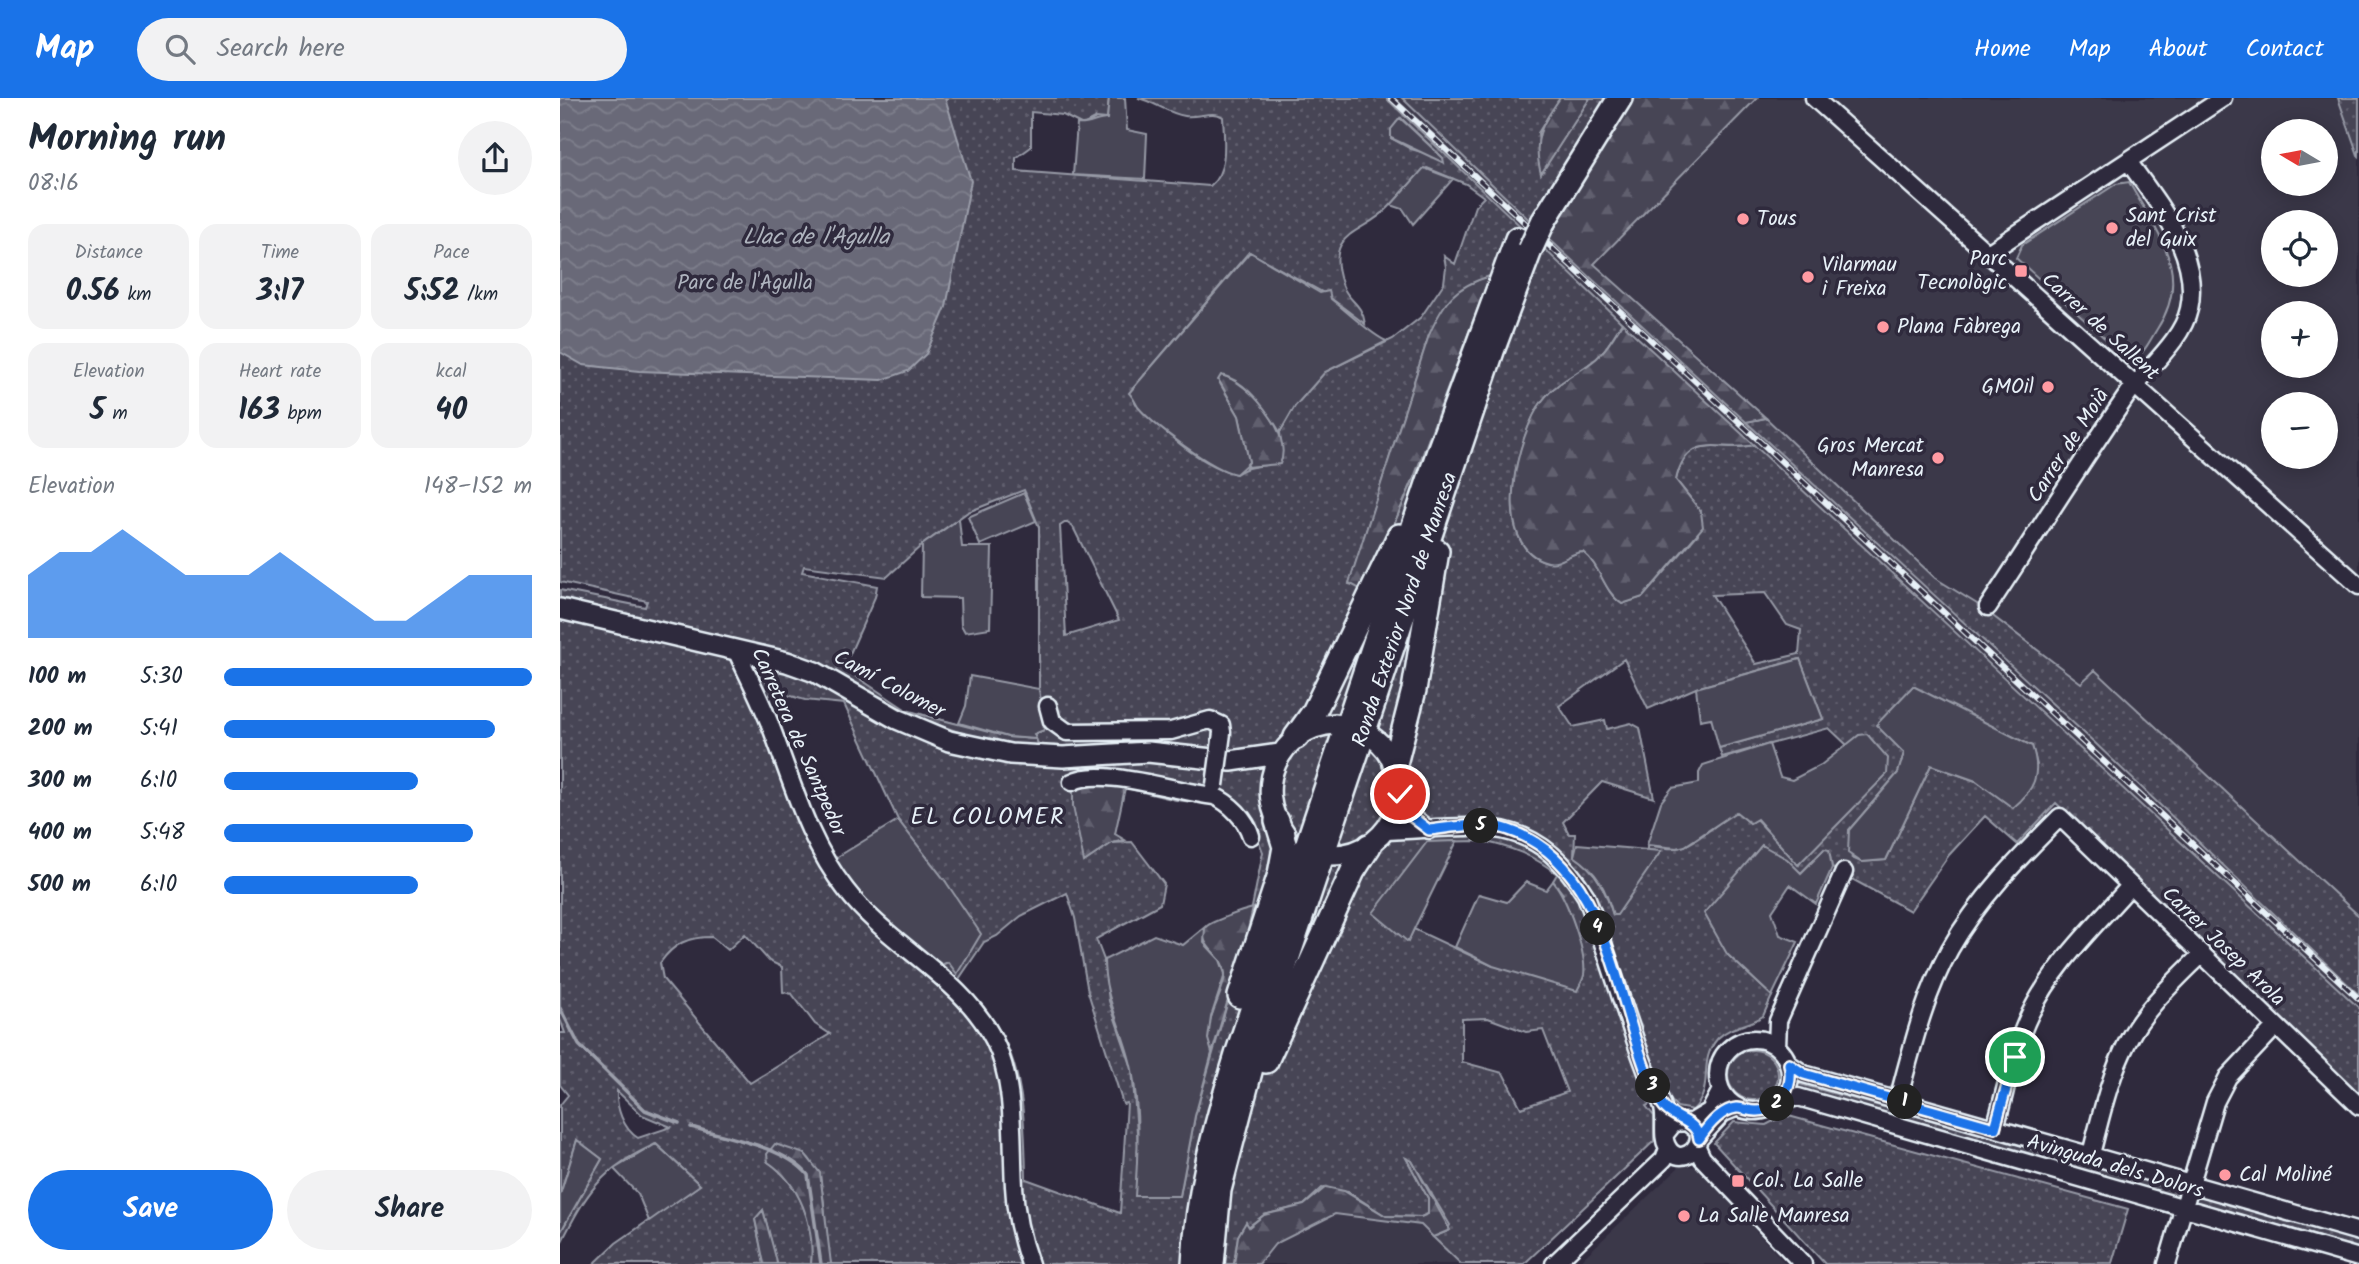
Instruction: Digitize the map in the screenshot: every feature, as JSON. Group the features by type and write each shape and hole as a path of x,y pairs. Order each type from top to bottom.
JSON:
{"highway":[{"name":"Ronda Exterior Nord de Manresa","path":"1212,1264 1219,1190 1219,1144 1237,1055 1429,481 1524,245 1601,98"},
{"name":"Ronda Exterior Nord de Manresa","path":"1537,217 1620,98"},
{"name":"Ronda Exterior Nord de Manresa","path":"1194,1264 1200,1200 1289,951 1463,442 1524,245"},
{"path":"1395,764 1414,690 1435,561 1463,442"},
{"path":"1296,737 1314,712 1383,566 1429,481"},
{"path":"1219,1144 1231,1026 1280,874 1285,847 1277,821"},
{"path":"1219,1144 1353,871 1377,839"}],"main road":[{"name":"Carretera de Santpedor","path":"560,609 736,650"},
{"name":"Camí Colomer","path":"736,650 815,672 897,719 949,741 1010,754 1063,757 1148,752 1231,761 1280,754"},
{"path":"1297,843 1277,821 1270,792 1272,772 1280,754 1296,737 1314,728 1335,724"},
{"path":"1332,855 1351,853 1377,839 1399,800 1400,782 1395,764 1385,748 1371,736"},
{"name":"Camí Colomer","path":"1231,761 1251,769 1270,792"}],"street":[{"name":"Carrer de Sallent","path":"1814,98 2359,586"},
{"path":"1988,253 2223,98"},
{"name":"Carrer de Moià","path":"1989,607 2134,387 2180,331 2189,310 2191,291 2185,254 2163,211 2128,161"},
{"name":"Carretera de Santpedor","path":"736,650 770,725 798,804 825,860 869,917 959,994 982,1020 995,1042 1004,1068 1013,1121 1014,1189 1018,1224 1030,1264"},
{"path":"1048,706 1052,721 1059,729 1067,732 1171,731 1210,720 1221,725 1214,790"},
{"path":"1072,782 1083,776 1110,775 1144,785 1214,790 1248,824 1251,836"},
{"path":"1399,800 1412,817 1429,830"},
{"name":"Carrer Josep Arola","path":"1898,1100 1916,1031 1951,948 1979,904 2060,817 2359,1106"},
{"path":"1377,839 1470,825 1508,829 1546,848 1574,876 1587,896 1648,1076 1663,1106 1667,1141 1684,1156 1723,1114 1738,1107"},
{"path":"1777,1047 1778,1021 1844,872"},
{"path":"1995,1128 2021,1035 2037,1000 2076,944 2130,886"},
{"path":"2091,1154 2105,1097 2128,1040 2170,986 2201,955"},
{"path":"1756,1039 1777,1047 1789,1064 1790,1082 1779,1102 1759,1111 1738,1107 1721,1090 1718,1074 1725,1055 1740,1042 1756,1039 1778,1021"},
{"path":"2167,1264 2215,1102 2228,1077 2275,1027"},
{"name":"Avinguda dels Dolors","path":"1789,1064 1804,1074 2359,1232"},
{"path":"1554,1264 1664,1159 1674,1123 1687,1122 1710,1111 1721,1090"},
{"name":"Avinguda dels Dolors","path":"1779,1102 1798,1097 2359,1258"},
{"path":"1663,1106 1698,1131 1702,1157 1802,1264"}],"shaded area":[{"path":"1386,98 1402,98 1584,273 2095,743 2359,995 2359,1008 1658,358"},
{"path":"1757,98 2359,98 2359,916 2094,670 2081,683 1977,604 1935,578 1712,367 1594,264"},
{"name":"La Salle Manresa","path":"1681,1165 1697,1167 1786,1264 1577,1264"},
{"path":"1335,1214 1421,1225 1461,1264 1259,1264 1275,1244"}],"green space":[{"name":"Parc de l'Agulla","path":"560,98 1109,98 1107,119 1096,118 1083,125 1063,115 1031,112 1031,147 1016,158 1016,171 1210,186 1216,180 1223,163 1223,117 1215,114 1185,116 1138,98 1386,98 1622,323 1597,358 1562,382 1543,400 1525,437 1518,462 1513,513 1518,535 1529,552 1552,562 1583,552 1594,564 1610,592 1622,604 1643,597 1698,534 1696,505 1676,480 1681,464 1689,454 1707,446 1754,445 2359,1008 2359,1095 2056,803 2017,844 1985,816 1949,855 1910,911 1832,868 1830,856 1824,849 1801,873 1762,845 1736,877 1727,954 1772,996 1763,1016 1729,1030 1718,1038 1708,1056 1704,1092 1693,1110 1677,1107 1666,1095 1646,1106 1654,1116 1654,1141 1524,1264 1461,1264 1433,1237 1446,1232 1450,1225 1412,1161 1407,1159 1428,1198 1428,1214 1421,1217 1386,1216 1348,1192 1322,1188 1304,1205 1264,1215 1248,1227 1246,1223 1238,1236 1234,1264 831,1264 819,1177 805,1154 768,1162 789,1182 803,1207 811,1235 811,1264 777,1264 763,1210 755,1219 764,1264 594,1264 616,1243 700,1185 656,1144 621,1163 597,1184 578,1211 560,1245 560,1233 602,1159 577,1140 560,1195 560,1105 568,1095 560,1085 560,1033 565,1033 560,1019 560,590 645,607 647,601 560,582","holes":["1401,118 1443,158 1411,149 1391,138","1427,168 1466,184 1484,197 1475,206 1455,264 1444,256 1444,283 1421,317 1393,339 1325,372 1295,406 1280,432 1282,459 1236,474 1191,452 1150,417 1130,392 1249,252 1324,293 1365,324 1361,311 1342,284 1338,253 1349,236 1389,207","1490,276 1413,480 1366,588 1349,584 1429,335","1024,490 1039,527 1039,689 1045,725 1044,730 1034,734 1039,747 899,708 905,709 839,665 848,658 875,597 877,586 802,572 804,566 887,577 922,545 968,512","1066,522 1073,527 1119,620 1066,636 1060,526","1765,593 1787,625 1801,630 1799,654 1756,664 1712,595","1624,659 1648,709 1696,688 1800,659 1823,719 1719,748 1722,757 1829,728 1848,746 1859,735 1869,735 1799,865 1756,819 1750,823 1736,811 1682,847 1647,845 1647,850 1660,851 1613,915 1599,881 1589,868 1574,856 1575,834 1569,834 1563,822 1602,782 1654,798 1640,728 1631,723 1607,729 1605,720 1573,727 1559,706","773,691 805,700 844,704 898,820 946,882 957,973 948,962 941,965 899,930 846,874 817,829 805,803 785,737 767,698","1997,729 2032,746 2037,765 2001,797 1976,781 1931,765 1886,860 1861,862 1852,858 1849,830 1898,773 1904,753","1101,782 1176,800 1218,805 1256,834 1263,852 1246,938 1249,945 1236,973 1195,1116 1180,1196 1136,1195 1138,1145 1132,1068 1109,1001 1104,960 1096,939 1160,904 1164,884 1132,842 1112,843 1085,861","1427,842 1492,843 1530,857 1557,874 1553,881 1563,894 1493,966 1414,929 1407,941","1067,893 1075,918 1088,992 1123,1104 1127,1103 1120,1213 1026,1179 1021,1098 1012,1058 994,1022 957,982 984,942 997,936 1021,916","745,934 769,961 782,967 783,992 792,994 815,1024 830,1034 750,1083 663,979 660,963 671,951 682,942 712,937 728,950","1488,1018 1526,1032 1543,1030 1567,1092 1521,1108 1503,1073 1462,1062 1462,1019","617,1091 642,1115 671,1127 638,1138 628,1129 619,1111"]},
{"path":"1109,98 1125,98 1127,130 1147,134 1145,179 1073,175 1077,124 1107,119"},
{"path":"1402,98 1560,98 1538,133 1541,173 1590,98 1635,98 1618,118 1546,236"},
{"path":"1560,98 1590,98 1541,174 1538,162 1540,133"},
{"path":"1635,98 1757,98 1594,264 1766,418 1746,422 1546,236 1618,118"},
{"path":"2338,98 2359,98 2359,156 2358,155"},
{"path":"1400,118 1443,158 1444,163 1391,138 1391,129"},
{"path":"1424,168 1453,179 1413,224 1403,209 1391,205"},
{"path":"2129,182 2159,236 2172,271 2168,309 2143,352 2130,361 2016,258 2022,245 2116,184"},
{"path":"1250,252 1320,293 1329,291 1331,299 1387,341 1325,372 1295,406 1280,432 1263,406 1247,390 1221,375 1218,380 1239,416 1249,462 1236,474 1199,456 1170,435 1138,407 1129,393"},
{"path":"1490,276 1413,480 1366,588 1360,589 1349,583 1429,335 1445,304 1452,297 1467,285"},
{"path":"1622,323 1754,445 1707,446 1688,454 1681,464 1676,480 1701,512 1703,527 1643,597 1622,604 1610,592 1594,564 1583,552 1548,562 1529,552 1518,535 1513,513 1513,488 1524,437 1543,400 1601,354"},
{"path":"1221,375 1244,388 1267,411 1281,438 1283,452 1280,464 1246,467 1249,462 1239,416 1218,379"},
{"path":"1766,418 1935,578 1977,604 2081,683 2095,670 2359,916 2359,995 2095,743 1746,422"},
{"path":"1024,493 1036,521 980,545 968,517"},
{"path":"959,519 962,547 992,547 990,628 965,632 961,625 960,598 921,597 922,545"},
{"path":"1800,659 1823,719 1719,748 1711,718 1700,720 1696,688"},
{"path":"970,676 1039,689 1044,730 1034,734 1036,739 1008,737 959,723 966,706"},
{"path":"1913,686 2032,746 2036,765 2034,781 2026,795 2013,808 1976,781 1931,765 1886,860 1861,862 1848,853 1849,830 1898,773 1904,753 1876,725"},
{"path":"896,708 1008,737 1036,739 1039,747 984,739"},
{"path":"1867,734 1888,758 1887,774 1798,865 1757,819 1750,823 1736,812 1685,846 1677,848 1647,845 1661,802 1672,788 1699,783 1699,773 1703,765 1769,744 1780,777 1792,780 1821,765 1859,735"},
{"path":"1101,782 1125,788 1115,834 1125,840 1112,843 1084,862 1073,806 1073,790"},
{"path":"898,820 946,882 981,934 957,974 948,962 941,965 883,916 857,890 834,859"},
{"path":"1457,841 1408,942 1373,913 1427,842"},
{"path":"1577,844 1661,851 1617,915 1613,915 1600,881 1574,856"},
{"path":"1762,845 1787,859 1801,873 1825,849 1829,850 1832,868 1816,904 1790,885 1772,912 1780,935 1798,942 1772,996 1727,954 1704,913"},
{"path":"1553,881 1570,912 1582,953 1584,975 1577,991 1493,966 1455,947 1479,894 1507,902 1526,882 1546,890"},
{"path":"1253,908 1246,938 1249,945 1236,973 1212,1053 1207,1034 1225,975 1221,962 1205,941 1205,928"},
{"path":"1205,927 1204,943 1220,960 1225,974 1211,1017 1208,1039 1212,1053 1195,1116 1180,1196 1135,1196 1138,1133 1135,1086 1129,1056 1107,989 1104,960 1154,935 1183,945"},
{"path":"1753,1050 1771,1057 1778,1075 1771,1093 1753,1100 1735,1093 1728,1075 1735,1057"},
{"path":"1796,1083 2176,1187 2179,1196 2174,1197 1799,1090"},
{"path":"1785,1115 2128,1209 2112,1263 1825,1264 1714,1143 1734,1122 1766,1125"},
{"path":"577,1140 602,1159 560,1233 560,1195"},
{"path":"656,1144 700,1185 649,1221 638,1194 614,1169"},
{"path":"775,1144 805,1154 820,1173 831,1264 811,1264 810,1235 803,1207 789,1181 768,1162 767,1154"},
{"path":"1406,1158 1412,1161 1450,1230 1433,1237 1421,1225 1335,1214 1275,1244 1259,1264 1234,1264 1238,1236 1246,1222 1249,1227 1264,1215 1304,1205 1326,1187 1344,1191 1386,1216 1421,1217 1428,1214 1428,1198"},
{"path":"2198,1194 2359,1239 2359,1248 2192,1200 2193,1195"},
{"path":"763,1210 777,1264 764,1264 755,1219"}],"water":[{"name":"Llac de l'Agulla","path":"560,98 945,98 971,181 946,307 926,354 908,371 882,380 639,371 583,365 560,352"}],"waterway":[{"path":"560,1008 579,1045 645,1110 679,1123"},
{"path":"691,1127 770,1150 798,1165 808,1175 821,1264"}],"railway":[{"path":"1391,98 2359,999"}],"place":[{"name":"Tous","path":"1743,219"},
{"name":"Sant Crist del Guix","path":"2112,228"},
{"name":"Parc Tecnològic","path":"2021,271"},
{"name":"Vilarmau i Freixa","path":"1808,277"},
{"name":"Plana Fàbrega","path":"1883,327"},
{"name":"GMOil","path":"2048,387"},
{"name":"Gros Mercat Manresa","path":"1938,458"},
{"name":"Cal Moliné","path":"2225,1175"},
{"name":"Col. La Salle","path":"1738,1181"},
{"name":"La Salle Manresa","path":"1684,1216"}],"district":[{"name":"EL COLOMER","path":"988,818"}],"route":[{"path":"1400,794 1399,800 1412,817 1429,830 1470,825 1508,829 1546,848 1574,876 1587,896 1648,1076 1663,1106 1673,1115 1694,1126 1699,1133 1699,1139 1723,1114 1738,1107 1755,1111 1779,1102 1789,1087 1789,1064 1804,1074 1995,1128 2015,1057"}]}
